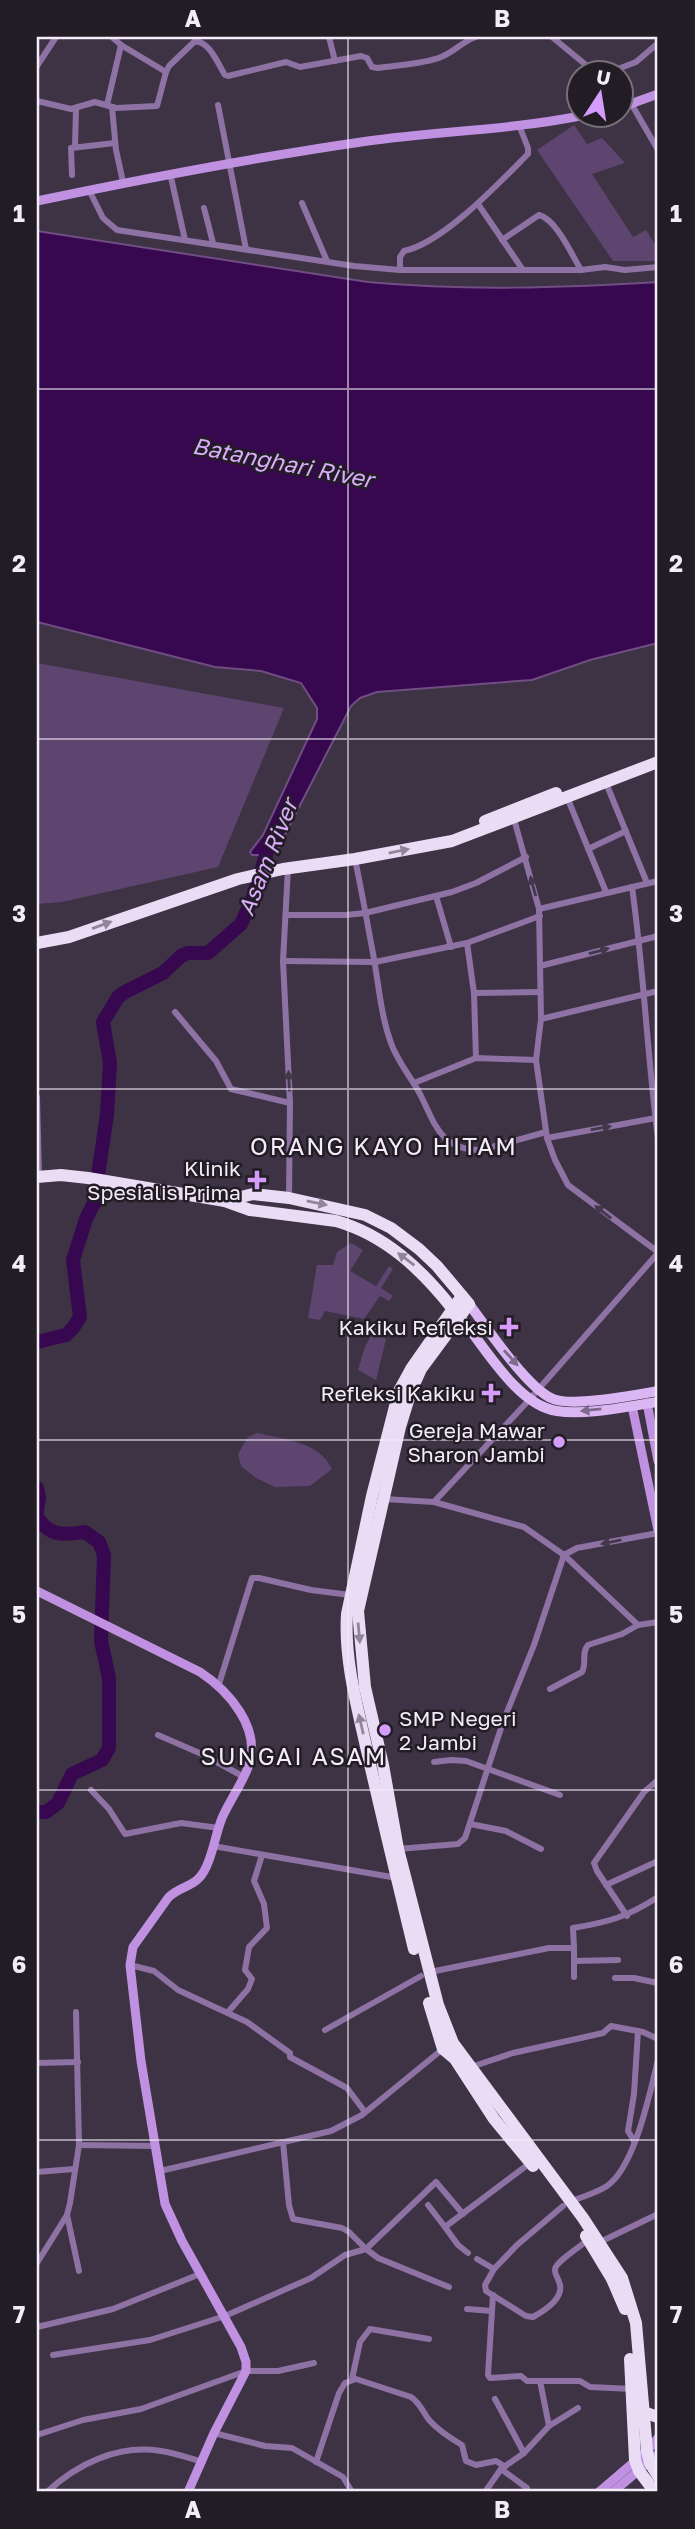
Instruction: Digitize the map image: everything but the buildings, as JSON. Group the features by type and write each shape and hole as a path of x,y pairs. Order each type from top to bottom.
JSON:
{"highway":[{"path":"437,843 511,810 658,754"},
{"path":"37,943 69,937 238,878 452,841 658,762"},
{"path":"37,1173 88,1178 225,1200 250,1210 336,1220 360,1229 410,1261 427,1277 455,1312"},
{"path":"225,1200 253,1194 289,1198 365,1215 391,1228 437,1266 466,1300 411,1368 400,1391 383,1451 350,1595 346,1628 354,1692 382,1822 448,2046 494,2119 566,2204"},
{"path":"425,1974 365,1687 358,1626 361,1593 411,1391 455,1312"},
{"path":"448,2046 471,2067 566,2204 622,2278 636,2323 643,2413 658,2476"},
{"path":"594,2241 625,2310 637,2465 655,2492"},
{"path":"643,2413 658,2417"}],"main road":[{"path":"466,1300 502,1349 537,1388 550,1398 568,1402 658,1391"},
{"path":"455,1312 529,1400 549,1410 566,1412 658,1402"}],"street":[{"path":"37,66 56,37"},
{"path":"113,37 121,45 166,72"},
{"path":"329,37 335,61"},
{"path":"37,101 76,108 95,102 109,106 157,106 169,66 198,39 225,75 286,62 300,67 364,57 372,67 378,68 432,60 476,37"},
{"path":"552,37 580,60"},
{"path":"636,62 657,44"},
{"path":"121,45 109,106 123,182"},
{"path":"636,103 658,94"},
{"path":"218,105 246,249"},
{"path":"75,147 76,108"},
{"path":"636,112 658,150"},
{"path":"37,201 170,173 369,141 566,118"},
{"path":"400,270 400,257 404,251 417,249 478,204 528,154 519,125"},
{"path":"72,174 70,149 115,143"},
{"path":"170,173 185,240"},
{"path":"89,190 103,218 117,230 327,261 400,270 523,271 658,267"},
{"path":"302,202 327,261"},
{"path":"478,204 523,271"},
{"path":"204,208 214,243"},
{"path":"502,240 539,215 544,216 555,227 581,270"},
{"path":"606,783 648,883"},
{"path":"567,797 606,892"},
{"path":"434,1502 529,1400 658,1253 569,1185 555,1160 547,1135 536,1060 541,1019 540,913 514,819"},
{"path":"588,849 626,831"},
{"path":"286,915 365,913 436,896 465,888 526,857"},
{"path":"355,859 375,962 380,1007 391,1045 439,1132 448,1143 460,1149 481,1150 547,1135 656,1118"},
{"path":"286,868 283,961 290,1102 289,1198"},
{"path":"283,961 375,962 451,947 540,913 606,892 658,881"},
{"path":"632,887 640,940 658,1138"},
{"path":"436,896 451,947"},
{"path":"540,966 658,936"},
{"path":"467,943 474,993 476,1058"},
{"path":"541,1019 658,991"},
{"path":"474,993 540,992"},
{"path":"175,1012 216,1061 231,1089 290,1102"},
{"path":"414,1083 476,1058 536,1060"},
{"path":"37,1097 37,1173"},
{"path":"647,1403 658,1461"},
{"path":"398,1849 458,1844 465,1838 487,1768 542,1624 564,1555 576,1548 658,1532 656,1508 632,1406"},
{"path":"383,1499 434,1502 524,1527 564,1555 638,1625"},
{"path":"219,1684 252,1578 350,1595"},
{"path":"37,1591 219,1684 242,1714 248,1728 250,1763 219,1828 201,1877 173,1892 138,1939 130,1965 141,2061 164,2204 225,2316 246,2362 246,2371 188,2492"},
{"path":"550,1689 582,1672 585,1665 584,1653 588,1645 622,1634 638,1625 658,1622"},
{"path":"158,1735 204,1755 244,1777"},
{"path":"433,1762 458,1759 560,1795"},
{"path":"627,1916 594,1863 644,1792 658,1780"},
{"path":"91,1790 109,1809 125,1834 181,1823 219,1828"},
{"path":"470,1824 506,1831 541,1849"},
{"path":"213,1846 397,1878"},
{"path":"228,2012 248,1989 252,1979 245,1970 249,1947 267,1928 264,1904 254,1881 262,1855"},
{"path":"606,1885 658,1861"},
{"path":"574,1977 573,1928 627,1916 658,1897"},
{"path":"325,2030 425,1974 549,1948 574,1948"},
{"path":"574,1961 618,1960"},
{"path":"130,1965 154,1971 178,1990 247,2022 290,2053 290,2057 347,2088 365,2112"},
{"path":"615,1978 634,1978 658,1983"},
{"path":"76,2012 79,2145 67,2215 79,2271"},
{"path":"471,2067 513,2053 603,2033 611,2026 638,2031 658,2039"},
{"path":"634,2141 628,2131 635,2094 638,2031"},
{"path":"160,2171 331,2131 365,2112 448,2046"},
{"path":"658,2060 647,2112 618,2175 608,2186 566,2204 517,2245 494,2269 484,2288 533,2318 559,2294 560,2285 555,2271 557,2264 594,2241 658,2214"},
{"path":"37,2063 78,2062"},
{"path":"283,2142 289,2205 293,2219 342,2228 378,2258 449,2287"},
{"path":"79,2145 156,2146"},
{"path":"445,2227 530,2162"},
{"path":"37,2172 74,2169"},
{"path":"52,2355 150,2340 225,2316 311,2278 345,2255 366,2249 436,2182 463,2214"},
{"path":"428,2205 458,2245 468,2253"},
{"path":"37,2263 67,2215"},
{"path":"477,2259 494,2269"},
{"path":"37,2327 113,2309 200,2274"},
{"path":"493,2295 488,2375 490,2378 521,2376 527,2381 580,2381 590,2387 632,2389"},
{"path":"467,2309 492,2311"},
{"path":"352,2379 360,2342 370,2329 429,2339"},
{"path":"37,2435 76,2422 141,2409 246,2371 278,2371 314,2364"},
{"path":"316,2462 339,2392 345,2383 352,2379 411,2397 443,2434 462,2445 466,2461 476,2465 496,2461 527,2488 527,2492"},
{"path":"540,2381 549,2426"},
{"path":"495,2399 524,2453"},
{"path":"485,2492 502,2468 524,2453 549,2426 578,2408"},
{"path":"214,2433 265,2446 281,2445 292,2448 342,2477 352,2492"},
{"path":"598,2492 652,2456 658,2438"},
{"path":"47,2492 74,2470 96,2459 121,2452 159,2450 203,2462"},
{"path":"613,2492 637,2465"}],"shaded area":[{"path":"567,130 577,130 587,144 602,138 625,163 592,174 633,237 646,230 658,249 658,261 613,261 537,150"},
{"path":"37,663 284,708 218,867 62,902 37,904"},
{"path":"351,1243 363,1250 350,1271 376,1286 389,1266 393,1269 381,1288 393,1296 389,1301 380,1296 364,1319 325,1311 320,1320 308,1318 317,1265 333,1265 337,1252"},
{"path":"375,1328 386,1339 376,1380 358,1370 365,1347"},
{"path":"257,1433 310,1447 326,1460 332,1469 310,1486 275,1487 256,1478 241,1466 238,1454 248,1437"}],"water":[{"name":"Batanghari River","path":"37,231 368,282 513,288 658,282 658,643 590,660 532,680 377,692 360,698 351,706 277,850 271,855 252,855 250,852 263,835 317,719 317,708 301,683 261,671 215,667 37,622"}],"waterway":[{"name":"Asam River","path":"37,1342 66,1335 80,1317 73,1260 94,1203 107,1114 110,1063 103,1022 118,997 125,992 163,973 181,956 188,953 208,953 241,924 253,897 271,839"},
{"name":"Asam River","path":"37,1488 37,1511"},
{"name":"Asam River","path":"37,1517 52,1531 64,1534 85,1532 99,1542 104,1555 101,1641 109,1678 109,1748 102,1760 72,1774 58,1803 46,1812 37,1812"}],"place":[{"name":"Klinik Spesialis Prima","path":"257,1180"},
{"name":"Kakiku Refleksi","path":"509,1327"},
{"name":"Refleksi Kakiku","path":"491,1393"},
{"name":"Gereja Mawar Sharon Jambi","path":"559,1442"},
{"name":"SMP Negeri 2 Jambi","path":"385,1730"}],"district":[{"name":"ORANG KAYO HITAM","path":"384,1145"},
{"name":"SUNGAI ASAM","path":"294,1755"}]}
